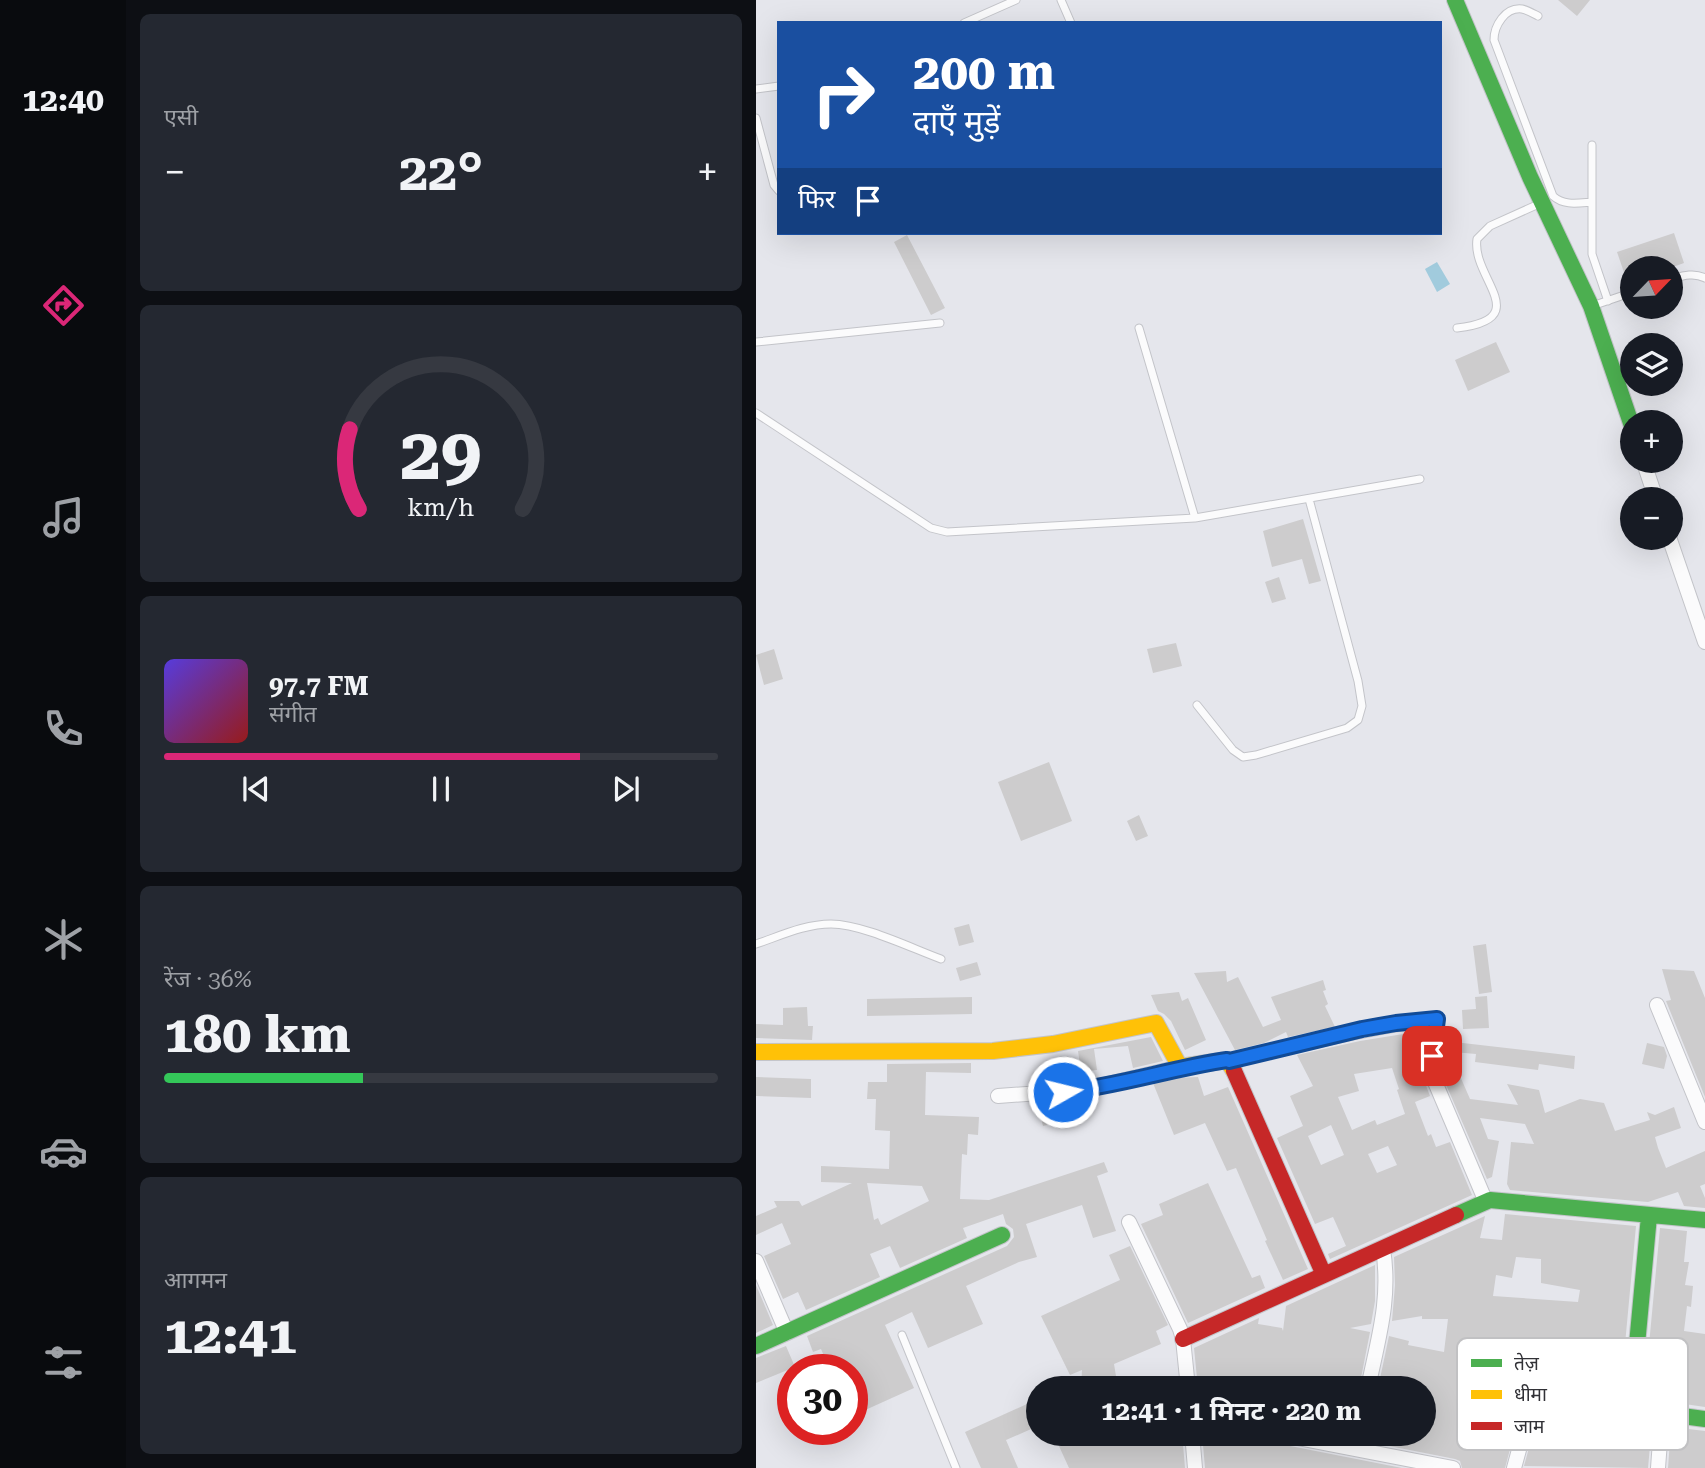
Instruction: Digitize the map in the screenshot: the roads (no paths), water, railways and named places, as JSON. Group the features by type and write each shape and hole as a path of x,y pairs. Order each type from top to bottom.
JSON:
{"street":[{"path":"1455,0 1542,202 1591,306 1627,410"},
{"path":"1674,550 1705,642"},
{"path":"1657,1005 1705,1122"},
{"path":"998,1096 1082,1090 1180,1067 1229,1061 1362,1029 1437,1019 1432,1056 1435,1082 1486,1202"},
{"path":"756,1052 993,1051 1053,1044 1155,1023 1160,1027 1180,1067"},
{"path":"1229,1061 1324,1275"},
{"path":"1183,1339 1486,1202 1502,1201 1705,1220"},
{"path":"1637,1338 1649,1216"},
{"path":"1129,1222 1183,1339 1187,1376"},
{"path":"756,1346 1002,1235"},
{"path":"1371,1376 1387,1298 1387,1271 1383,1249"},
{"path":"756,1261 787,1333"},
{"path":"1193,1446 1195,1468"},
{"path":"1344,1446 1453,1468"},
{"path":"1514,1468 1519,1450"},
{"path":"1658,1468 1659,1450"}],"lane":[{"path":"970,21 1016,0"},
{"path":"1061,0 1070,21"},
{"path":"1538,16 1524,9 1511,12 1499,22 1494,40 1553,196 1570,204 1592,202"},
{"path":"756,89 777,86"},
{"path":"756,118 777,189"},
{"path":"1592,145 1593,262 1608,301"},
{"path":"1457,328 1479,325 1490,319 1496,311 1496,297 1477,252 1477,239 1490,226 1542,202"},
{"path":"1684,276 1697,275 1705,278"},
{"path":"1591,306 1620,297"},
{"path":"756,342 940,323"},
{"path":"1139,328 1195,518"},
{"path":"756,413 938,531 947,532 1195,518 1420,479"},
{"path":"1197,705 1233,750 1242,757 1347,728 1358,720 1362,706 1358,681 1308,499"},
{"path":"756,944 809,926 832,924 862,930 941,959"},
{"path":"902,1335 956,1468"}],"water":[{"path":"1437,262 1450,284 1437,292 1425,269"}]}
